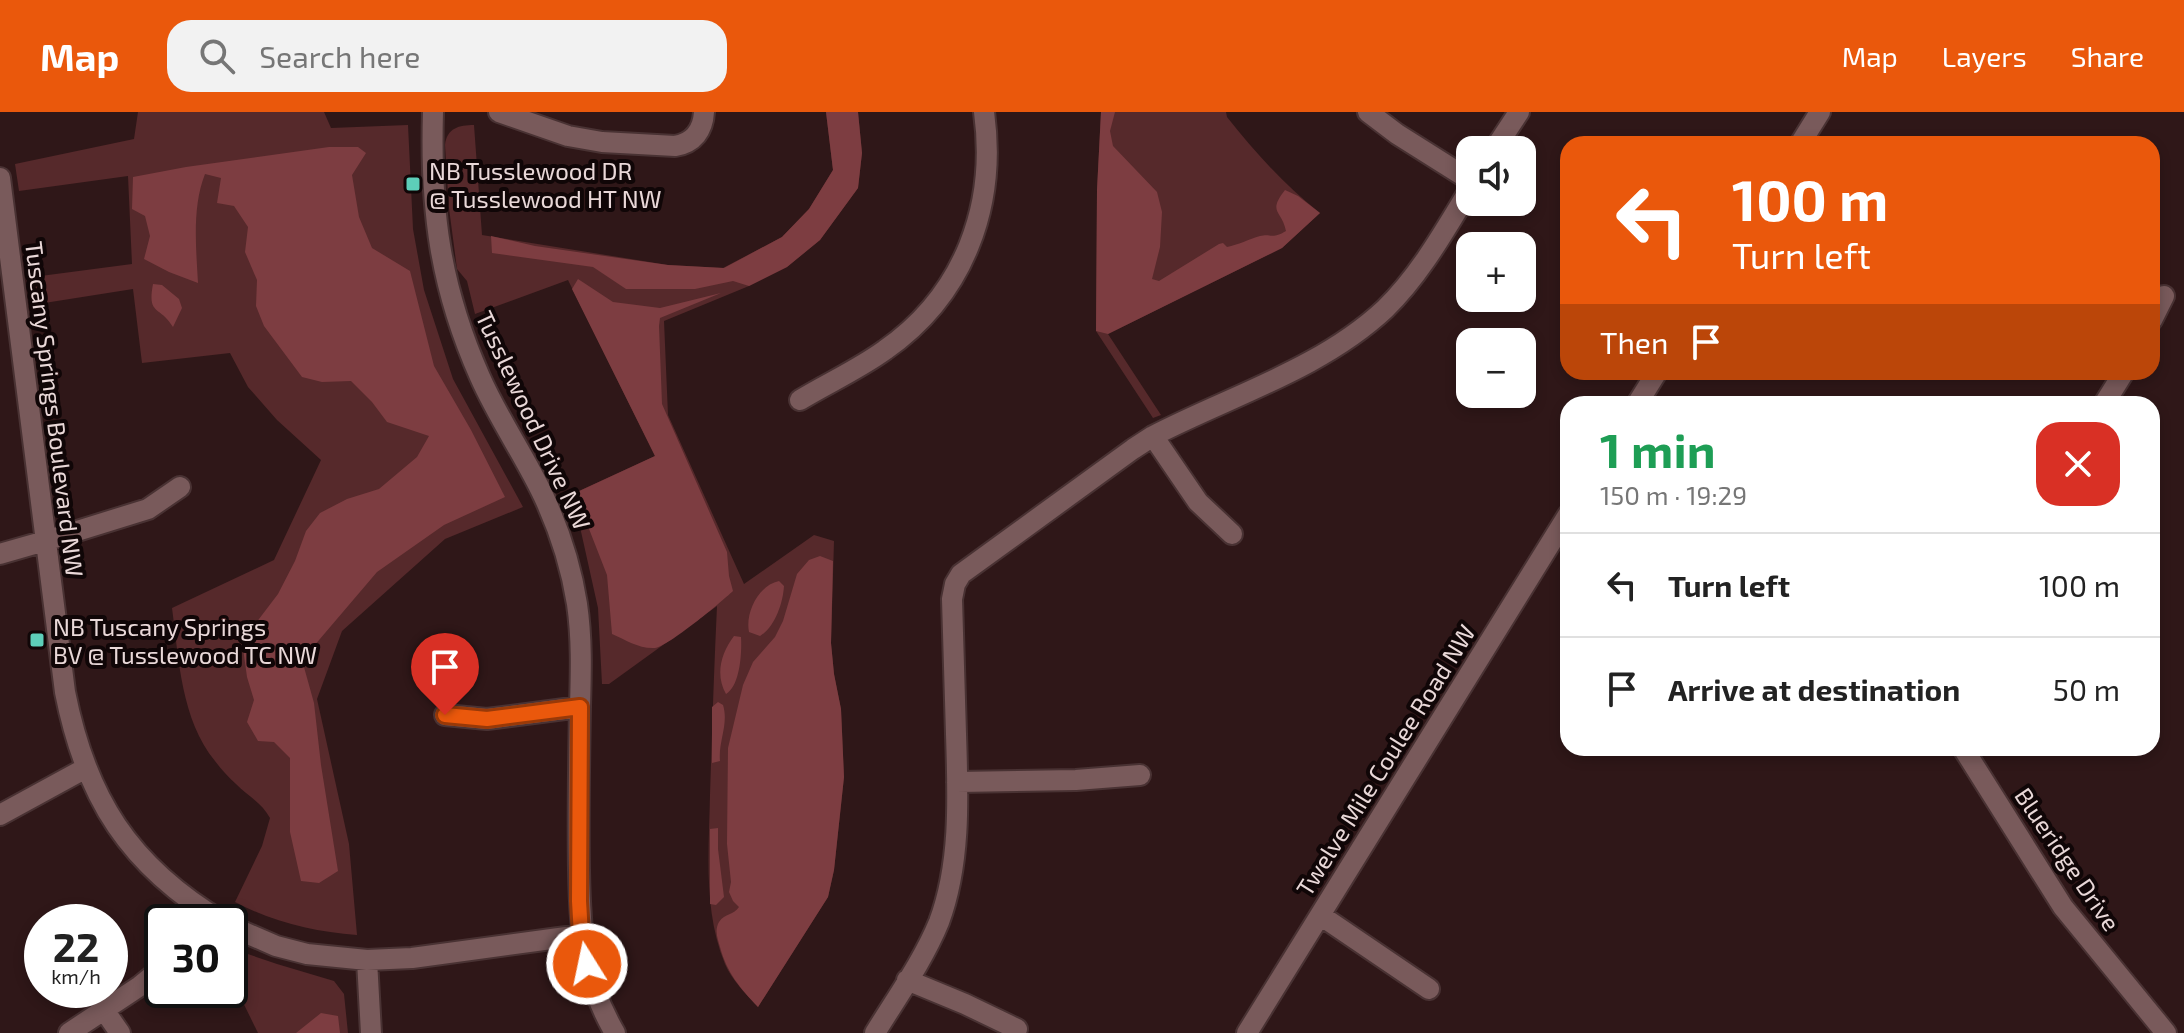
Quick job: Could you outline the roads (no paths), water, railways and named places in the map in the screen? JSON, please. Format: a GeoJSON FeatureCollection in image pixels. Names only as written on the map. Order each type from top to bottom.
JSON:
{"type":"FeatureCollection","features":[{"type":"Feature","properties":{"kind":"street","name":"Tusslewood Drive NW"},"geometry":{"type":"LineString","coordinates":[[433,112],[432,181],[436,227],[441,260],[458,319],[479,376],[543,496],[560,535],[577,603],[582,662],[581,935],[599,1002],[615,1033]]}},
{"type":"Feature","properties":{"kind":"street"},"geometry":{"type":"LineString","coordinates":[[499,112],[568,136],[602,142],[675,146],[683,145],[697,135],[704,112]]}},
{"type":"Feature","properties":{"kind":"street"},"geometry":{"type":"LineString","coordinates":[[800,400],[884,351],[924,317],[949,285],[968,248],[981,212],[988,158],[984,112]]}},
{"type":"Feature","properties":{"kind":"street"},"geometry":{"type":"LineString","coordinates":[[1368,112],[1456,171]]}},
{"type":"Feature","properties":{"kind":"street"},"geometry":{"type":"LineString","coordinates":[[1503,136],[1519,112]]}},
{"type":"Feature","properties":{"kind":"street"},"geometry":{"type":"LineString","coordinates":[[1805,136],[1820,112]]}},
{"type":"Feature","properties":{"kind":"street","name":"Tuscany Springs Boulevard NW"},"geometry":{"type":"LineString","coordinates":[[0,178],[8,312],[72,726],[86,768],[104,806],[130,844],[158,875],[192,904]]}},
{"type":"Feature","properties":{"kind":"street"},"geometry":{"type":"LineString","coordinates":[[875,1033],[931,940],[946,899],[954,853],[957,782],[952,599],[958,579],[969,567],[1153,436],[1302,365],[1348,339],[1384,310],[1405,287],[1456,212]]}},
{"type":"Feature","properties":{"kind":"street"},"geometry":{"type":"LineString","coordinates":[[2160,304],[2164,296]]}},
{"type":"Feature","properties":{"kind":"street"},"geometry":{"type":"LineString","coordinates":[[1153,436],[1198,502],[1232,534]]}},
{"type":"Feature","properties":{"kind":"street"},"geometry":{"type":"LineString","coordinates":[[0,554],[148,509],[180,487]]}},
{"type":"Feature","properties":{"kind":"street","name":"Twelve Mile Coulee Road NW"},"geometry":{"type":"LineString","coordinates":[[1247,1033],[1560,528]]}},
{"type":"Feature","properties":{"kind":"street"},"geometry":{"type":"LineString","coordinates":[[445,715],[487,719],[580,707]]}},
{"type":"Feature","properties":{"kind":"street","name":"Blueridge Drive"},"geometry":{"type":"LineString","coordinates":[[1968,756],[2063,907],[2166,1033]]}},
{"type":"Feature","properties":{"kind":"street"},"geometry":{"type":"LineString","coordinates":[[0,815],[86,768]]}},
{"type":"Feature","properties":{"kind":"street"},"geometry":{"type":"LineString","coordinates":[[957,782],[1076,780],[1140,775]]}},
{"type":"Feature","properties":{"kind":"street"},"geometry":{"type":"LineString","coordinates":[[1320,915],[1429,989]]}},
{"type":"Feature","properties":{"kind":"street"},"geometry":{"type":"LineString","coordinates":[[248,934],[276,946],[307,954],[367,960],[412,958],[581,935]]}},
{"type":"Feature","properties":{"kind":"street"},"geometry":{"type":"LineString","coordinates":[[367,960],[371,1033]]}},
{"type":"Feature","properties":{"kind":"street"},"geometry":{"type":"LineString","coordinates":[[907,980],[1017,1029]]}},
{"type":"Feature","properties":{"kind":"street"},"geometry":{"type":"LineString","coordinates":[[69,1033],[144,983]]}},
{"type":"Feature","properties":{"kind":"street"},"geometry":{"type":"LineString","coordinates":[[104,1010],[120,1033]]}},
{"type":"Feature","properties":{"kind":"place","name":"NB Tusslewood DR @ Tusslewood HT NW"},"geometry":{"type":"Point","coordinates":[413,184]}},
{"type":"Feature","properties":{"kind":"place","name":"NB Tuscany Springs BV @ Tusslewood TC NW"},"geometry":{"type":"Point","coordinates":[37,640]}}]}
